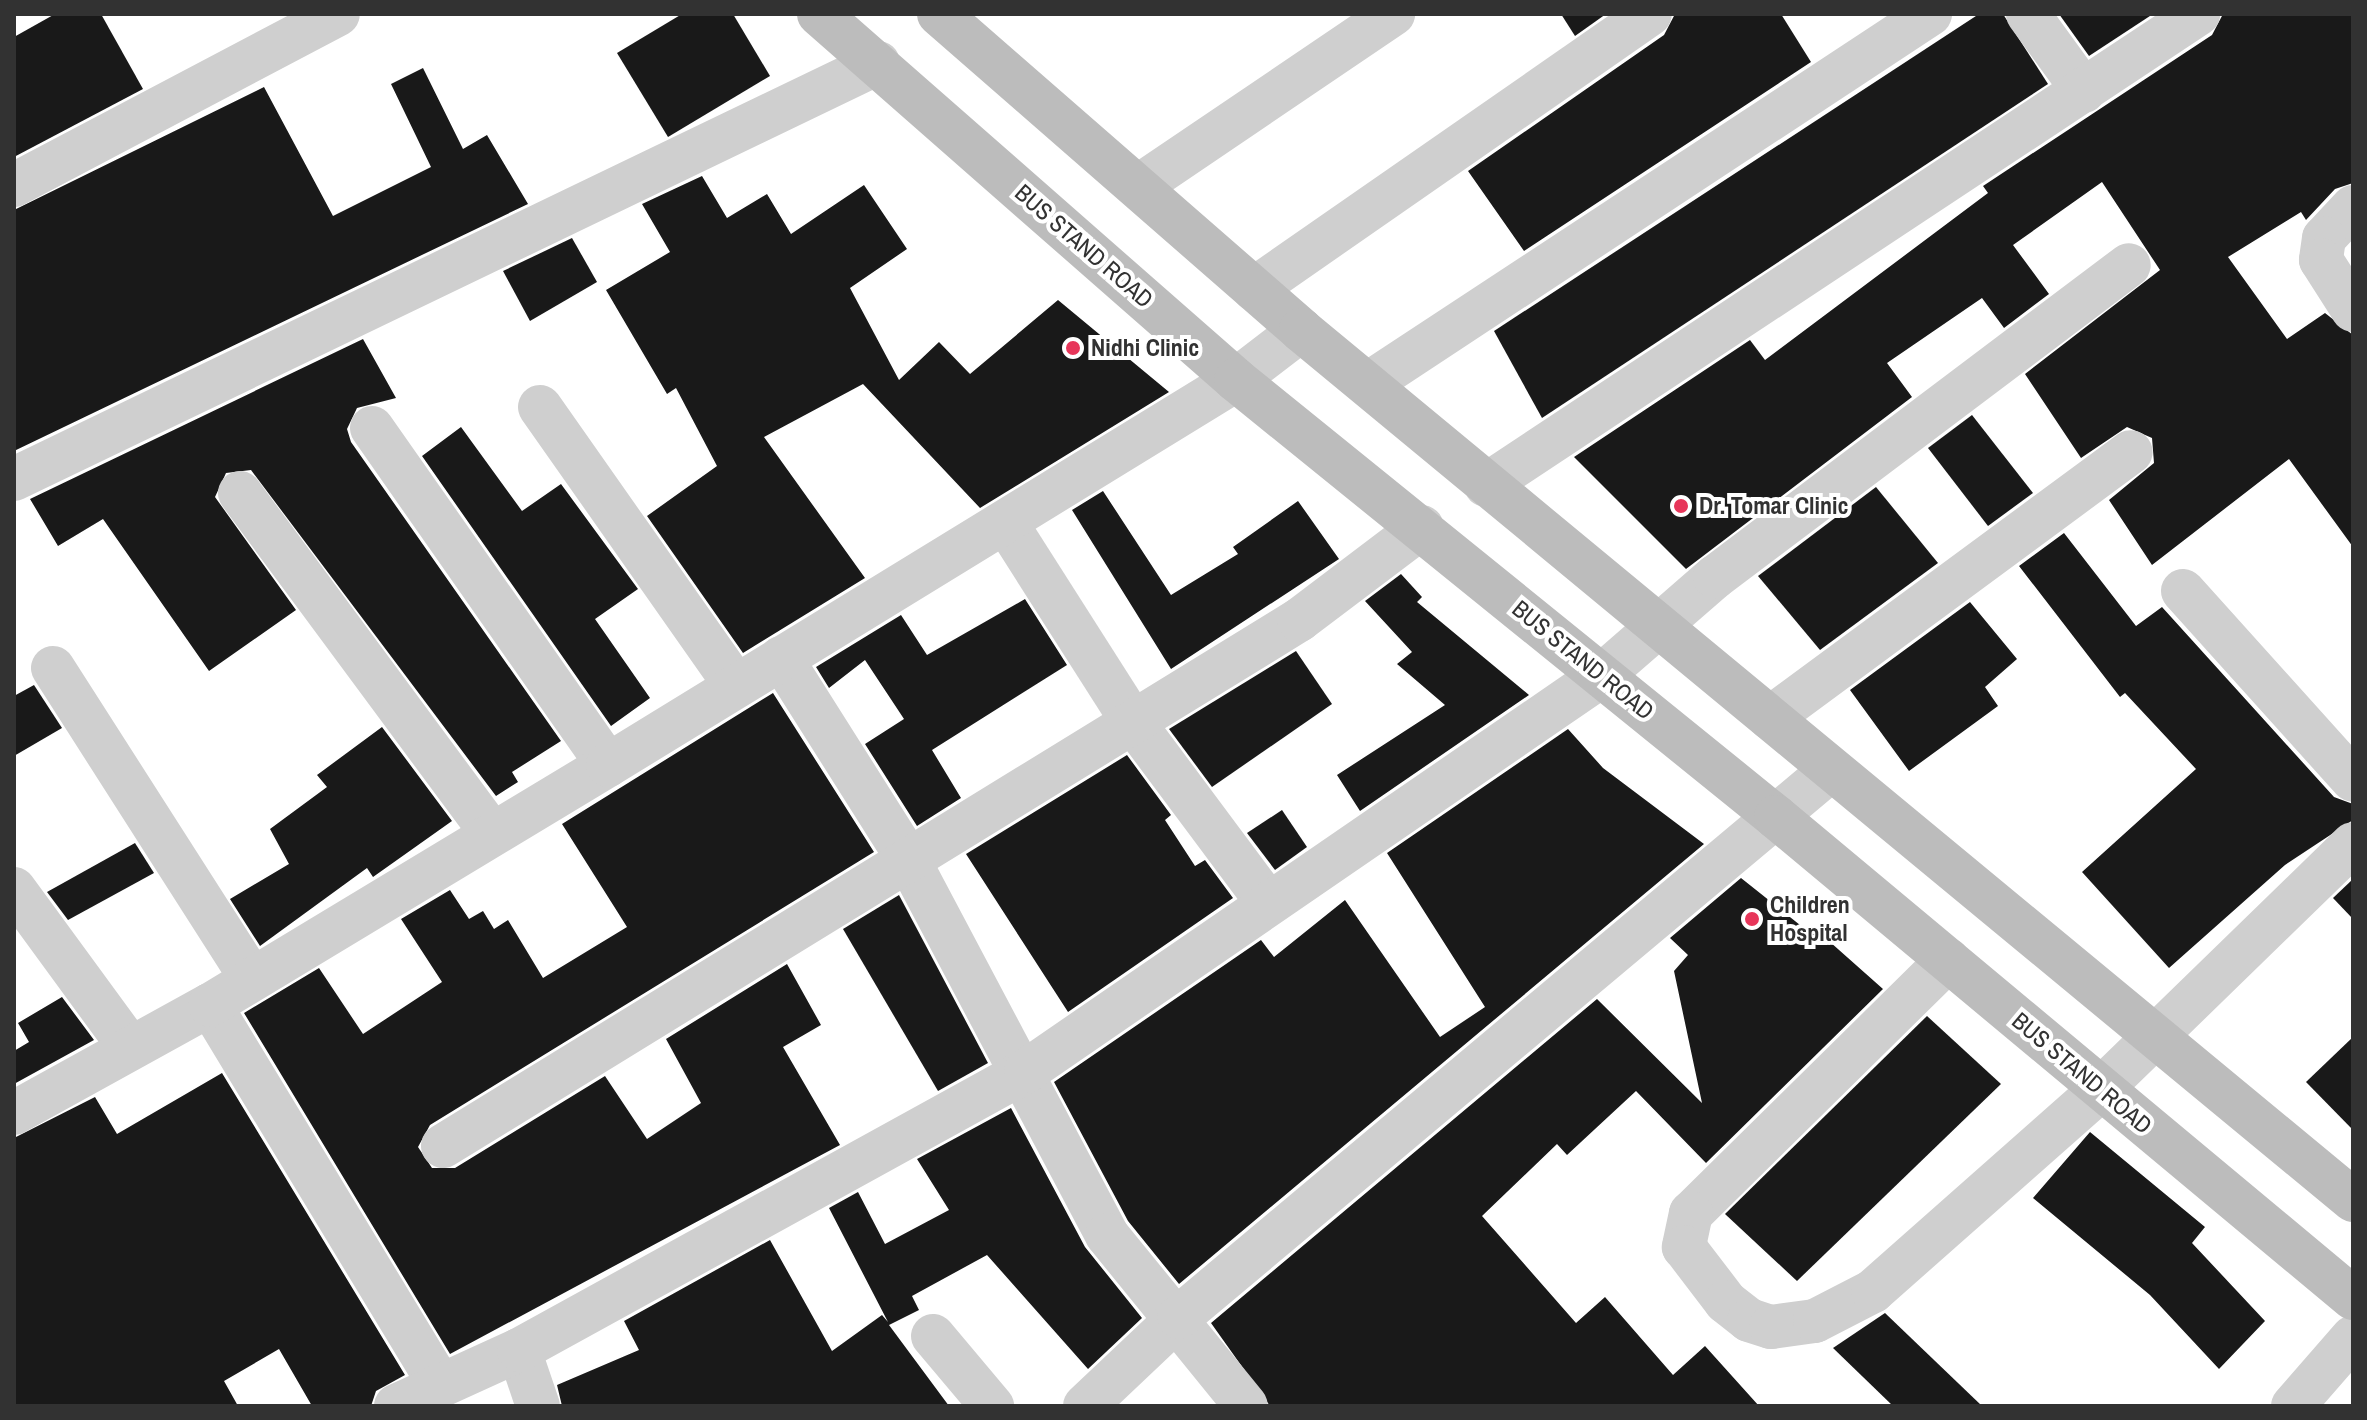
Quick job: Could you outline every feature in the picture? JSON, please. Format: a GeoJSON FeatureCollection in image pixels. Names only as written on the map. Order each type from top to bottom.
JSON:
{"type":"FeatureCollection","features":[{"type":"Feature","properties":{"kind":"street"},"geometry":{"type":"LineString","coordinates":[[14,185],[338,14]]}},
{"type":"Feature","properties":{"kind":"street"},"geometry":{"type":"LineString","coordinates":[[1139,186],[1393,14]]}},
{"type":"Feature","properties":{"kind":"street"},"geometry":{"type":"LineString","coordinates":[[1254,289],[1650,14]]}},
{"type":"Feature","properties":{"kind":"street"},"geometry":{"type":"LineString","coordinates":[[1368,384],[1930,14]]}},
{"type":"Feature","properties":{"kind":"street"},"geometry":{"type":"LineString","coordinates":[[2028,14],[2084,91]]}},
{"type":"Feature","properties":{"kind":"street"},"geometry":{"type":"LineString","coordinates":[[1486,485],[2198,14]]}},
{"type":"Feature","properties":{"kind":"street"},"geometry":{"type":"LineString","coordinates":[[955,18],[1301,330],[2353,1200]]}},
{"type":"Feature","properties":{"kind":"street","name":"BUS STAND ROAD"},"geometry":{"type":"LineString","coordinates":[[836,19],[878,63],[1236,380],[1422,527],[1776,817],[2353,1298]]}},
{"type":"Feature","properties":{"kind":"street"},"geometry":{"type":"LineString","coordinates":[[14,479],[878,63]]}},
{"type":"Feature","properties":{"kind":"street"},"geometry":{"type":"LineString","coordinates":[[2353,207],[2324,238],[2321,260],[2353,310]]}},
{"type":"Feature","properties":{"kind":"street"},"geometry":{"type":"LineString","coordinates":[[396,1406],[439,1383],[519,1350],[1026,1071],[1601,676],[1657,625],[2129,265]]}},
{"type":"Feature","properties":{"kind":"street"},"geometry":{"type":"LineString","coordinates":[[14,1113],[129,1046],[210,1005],[250,976],[608,765],[1006,523],[1236,380],[1301,330]]}},
{"type":"Feature","properties":{"kind":"street"},"geometry":{"type":"LineString","coordinates":[[540,407],[736,686]]}},
{"type":"Feature","properties":{"kind":"street"},"geometry":{"type":"LineString","coordinates":[[372,428],[608,765]]}},
{"type":"Feature","properties":{"kind":"street"},"geometry":{"type":"LineString","coordinates":[[1770,718],[2131,452]]}},
{"type":"Feature","properties":{"kind":"street"},"geometry":{"type":"LineString","coordinates":[[240,493],[492,833]]}},
{"type":"Feature","properties":{"kind":"street"},"geometry":{"type":"LineString","coordinates":[[1006,523],[1133,722],[1268,903]]}},
{"type":"Feature","properties":{"kind":"street"},"geometry":{"type":"LineString","coordinates":[[443,1146],[1299,620],[1422,527]]}},
{"type":"Feature","properties":{"kind":"street"},"geometry":{"type":"LineString","coordinates":[[2183,591],[2353,780]]}},
{"type":"Feature","properties":{"kind":"street"},"geometry":{"type":"LineString","coordinates":[[781,658],[908,859],[1026,1071],[1107,1235],[1179,1317],[1246,1406]]}},
{"type":"Feature","properties":{"kind":"street"},"geometry":{"type":"LineString","coordinates":[[53,668],[250,976]]}},
{"type":"Feature","properties":{"kind":"street"},"geometry":{"type":"LineString","coordinates":[[1085,1406],[1179,1317],[1831,770]]}},
{"type":"Feature","properties":{"kind":"street"},"geometry":{"type":"LineString","coordinates":[[1948,960],[1691,1213],[1684,1247],[1726,1302],[1749,1320],[1789,1327],[1873,1291],[2101,1089],[2353,844]]}},
{"type":"Feature","properties":{"kind":"street"},"geometry":{"type":"LineString","coordinates":[[14,889],[129,1046]]}},
{"type":"Feature","properties":{"kind":"street"},"geometry":{"type":"LineString","coordinates":[[210,1005],[439,1383]]}},
{"type":"Feature","properties":{"kind":"street"},"geometry":{"type":"LineString","coordinates":[[933,1336],[992,1406]]}},
{"type":"Feature","properties":{"kind":"street"},"geometry":{"type":"LineString","coordinates":[[2293,1406],[2353,1337]]}},
{"type":"Feature","properties":{"kind":"street"},"geometry":{"type":"LineString","coordinates":[[519,1350],[538,1406]]}},
{"type":"Feature","properties":{"kind":"building"},"geometry":{"type":"Polygon","coordinates":[[[55,14],[101,14],[143,89],[14,157],[14,37],[55,14]]]}},
{"type":"Feature","properties":{"kind":"building"},"geometry":{"type":"Polygon","coordinates":[[[682,14],[733,14],[770,76],[668,137],[617,53],[682,14]]]}},
{"type":"Feature","properties":{"kind":"building"},"geometry":{"type":"Polygon","coordinates":[[[1561,14],[1606,14],[1575,36],[1561,14]]]}},
{"type":"Feature","properties":{"kind":"building"},"geometry":{"type":"Polygon","coordinates":[[[1675,14],[1781,14],[1811,62],[1524,251],[1468,171],[1664,35],[1675,14]]]}},
{"type":"Feature","properties":{"kind":"building"},"geometry":{"type":"Polygon","coordinates":[[[1979,14],[2003,14],[2048,84],[1542,418],[1494,331],[1979,14]]]}},
{"type":"Feature","properties":{"kind":"building"},"geometry":{"type":"Polygon","coordinates":[[[2059,14],[2153,14],[2089,56],[2059,14]]]}},
{"type":"Feature","properties":{"kind":"building"},"geometry":{"type":"Polygon","coordinates":[[[2223,14],[2353,14],[2353,183],[2335,189],[2306,220],[2301,212],[2228,257],[2287,339],[2325,313],[2353,335],[2353,547],[2289,459],[2152,565],[2109,500],[2154,463],[2152,438],[2127,427],[2081,458],[2025,374],[2160,270],[2102,182],[2013,245],[2049,294],[2004,328],[1982,298],[1887,363],[1912,397],[1686,569],[1574,457],[1750,340],[1765,360],[1988,193],[1983,186],[2212,35],[2223,14]]]}},
{"type":"Feature","properties":{"kind":"building"},"geometry":{"type":"Polygon","coordinates":[[[423,68],[463,149],[487,135],[528,204],[14,451],[14,210],[264,87],[333,216],[431,167],[391,84],[423,68]]]}},
{"type":"Feature","properties":{"kind":"building"},"geometry":{"type":"Polygon","coordinates":[[[702,176],[727,218],[767,194],[791,234],[864,185],[907,249],[850,288],[899,380],[939,342],[970,374],[1058,300],[1169,392],[980,508],[863,384],[764,437],[865,578],[743,653],[647,516],[717,466],[676,388],[667,394],[606,290],[670,252],[642,204],[702,176]]]}},
{"type":"Feature","properties":{"kind":"building"},"geometry":{"type":"Polygon","coordinates":[[[572,238],[597,282],[530,321],[503,271],[572,238]]]}},
{"type":"Feature","properties":{"kind":"building"},"geometry":{"type":"Polygon","coordinates":[[[363,339],[396,398],[357,408],[347,429],[351,442],[561,741],[512,772],[518,782],[496,796],[251,470],[226,473],[215,497],[296,610],[209,671],[103,519],[58,546],[30,499],[363,339]]]}},
{"type":"Feature","properties":{"kind":"building"},"geometry":{"type":"Polygon","coordinates":[[[1972,415],[2033,493],[1988,526],[1928,448],[1972,415]]]}},
{"type":"Feature","properties":{"kind":"building"},"geometry":{"type":"Polygon","coordinates":[[[461,427],[522,511],[561,484],[638,589],[595,619],[650,698],[611,726],[422,456],[461,427]]]}},
{"type":"Feature","properties":{"kind":"building"},"geometry":{"type":"Polygon","coordinates":[[[1876,487],[1938,563],[1820,650],[1758,576],[1876,487]]]}},
{"type":"Feature","properties":{"kind":"building"},"geometry":{"type":"Polygon","coordinates":[[[1103,491],[1171,595],[1238,554],[1233,547],[1298,501],[1339,559],[1171,669],[1072,510],[1103,491]]]}},
{"type":"Feature","properties":{"kind":"building"},"geometry":{"type":"Polygon","coordinates":[[[2064,533],[2136,626],[2162,607],[2334,797],[2353,804],[2353,820],[2285,865],[2169,968],[2082,872],[2196,769],[2125,693],[2120,697],[2019,566],[2064,533]]]}},
{"type":"Feature","properties":{"kind":"building"},"geometry":{"type":"Polygon","coordinates":[[[1401,574],[1422,597],[1417,602],[1529,695],[1360,811],[1337,775],[1445,705],[1397,664],[1412,652],[1365,601],[1401,574]]]}},
{"type":"Feature","properties":{"kind":"building"},"geometry":{"type":"Polygon","coordinates":[[[1025,599],[1067,665],[932,750],[961,798],[917,826],[865,744],[904,719],[865,660],[829,688],[816,667],[901,615],[927,655],[1025,599]]]}},
{"type":"Feature","properties":{"kind":"building"},"geometry":{"type":"Polygon","coordinates":[[[1970,602],[2017,659],[1985,687],[1998,706],[1909,771],[1850,690],[1970,602]]]}},
{"type":"Feature","properties":{"kind":"building"},"geometry":{"type":"Polygon","coordinates":[[[1296,651],[1332,704],[1212,787],[1169,729],[1296,651]]]}},
{"type":"Feature","properties":{"kind":"building"},"geometry":{"type":"Polygon","coordinates":[[[34,685],[62,728],[14,756],[14,696],[34,685]]]}},
{"type":"Feature","properties":{"kind":"building"},"geometry":{"type":"Polygon","coordinates":[[[773,693],[874,852],[430,1125],[418,1147],[432,1168],[455,1168],[605,1076],[647,1139],[701,1103],[666,1039],[787,964],[821,1025],[783,1047],[840,1145],[450,1354],[244,1013],[319,968],[363,1034],[442,982],[401,919],[450,890],[469,919],[483,911],[494,929],[508,920],[543,978],[627,927],[562,824],[773,693]]]}},
{"type":"Feature","properties":{"kind":"building"},"geometry":{"type":"Polygon","coordinates":[[[382,727],[452,821],[373,877],[367,868],[260,946],[230,899],[289,864],[270,829],[327,787],[317,775],[382,727]]]}},
{"type":"Feature","properties":{"kind":"building"},"geometry":{"type":"Polygon","coordinates":[[[1568,729],[1603,768],[1704,844],[1179,1284],[1128,1221],[1054,1082],[1261,940],[1274,957],[1345,900],[1440,1037],[1485,1007],[1387,853],[1568,729]]]}},
{"type":"Feature","properties":{"kind":"building"},"geometry":{"type":"Polygon","coordinates":[[[1127,755],[1171,815],[1165,820],[1195,866],[1205,860],[1233,898],[1068,1012],[966,854],[1127,755]]]}},
{"type":"Feature","properties":{"kind":"building"},"geometry":{"type":"Polygon","coordinates":[[[1282,810],[1307,847],[1275,870],[1247,833],[1282,810]]]}},
{"type":"Feature","properties":{"kind":"building"},"geometry":{"type":"Polygon","coordinates":[[[135,843],[154,873],[68,920],[47,892],[135,843]]]}},
{"type":"Feature","properties":{"kind":"building"},"geometry":{"type":"Polygon","coordinates":[[[1741,878],[1805,929],[1812,926],[1883,989],[1706,1163],[1636,1091],[1567,1155],[1557,1144],[1482,1216],[1576,1323],[1605,1297],[1673,1375],[1705,1346],[1759,1406],[1270,1406],[1211,1323],[1597,999],[1702,1103],[1674,971],[1688,955],[1670,938],[1741,878]]]}},
{"type":"Feature","properties":{"kind":"building"},"geometry":{"type":"Polygon","coordinates":[[[2353,879],[2353,919],[2333,898],[2353,879]]]}},
{"type":"Feature","properties":{"kind":"building"},"geometry":{"type":"Polygon","coordinates":[[[899,895],[988,1063],[938,1091],[843,929],[899,895]]]}},
{"type":"Feature","properties":{"kind":"building"},"geometry":{"type":"Polygon","coordinates":[[[62,997],[94,1040],[14,1084],[14,1051],[29,1042],[18,1023],[62,997]]]}},
{"type":"Feature","properties":{"kind":"building"},"geometry":{"type":"Polygon","coordinates":[[[1927,1016],[2001,1084],[1797,1281],[1725,1214],[1927,1016]]]}},
{"type":"Feature","properties":{"kind":"building"},"geometry":{"type":"Polygon","coordinates":[[[2353,1037],[2353,1130],[2306,1082],[2353,1037]]]}},
{"type":"Feature","properties":{"kind":"building"},"geometry":{"type":"Polygon","coordinates":[[[222,1073],[405,1375],[376,1391],[371,1406],[312,1406],[279,1349],[224,1381],[238,1406],[14,1406],[14,1138],[95,1097],[117,1134],[222,1073]]]}},
{"type":"Feature","properties":{"kind":"building"},"geometry":{"type":"Polygon","coordinates":[[[1011,1108],[1085,1247],[1142,1318],[1088,1369],[987,1255],[912,1296],[919,1310],[889,1325],[949,1406],[562,1406],[557,1385],[639,1350],[624,1321],[770,1240],[832,1351],[882,1315],[888,1322],[829,1208],[858,1192],[885,1244],[949,1210],[917,1159],[1011,1108]]]}},
{"type":"Feature","properties":{"kind":"building"},"geometry":{"type":"Polygon","coordinates":[[[2090,1132],[2205,1227],[2192,1243],[2265,1321],[2219,1369],[2150,1295],[2033,1198],[2090,1132]]]}},
{"type":"Feature","properties":{"kind":"building"},"geometry":{"type":"Polygon","coordinates":[[[1885,1313],[1982,1406],[1893,1406],[1833,1348],[1885,1313]]]}},
{"type":"Feature","properties":{"kind":"place","name":"Nidhi Clinic"},"geometry":{"type":"Point","coordinates":[1073,348]}},
{"type":"Feature","properties":{"kind":"place","name":"Dr. Tomar Clinic"},"geometry":{"type":"Point","coordinates":[1681,506]}},
{"type":"Feature","properties":{"kind":"place","name":"Children Hospital"},"geometry":{"type":"Point","coordinates":[1752,919]}}]}
